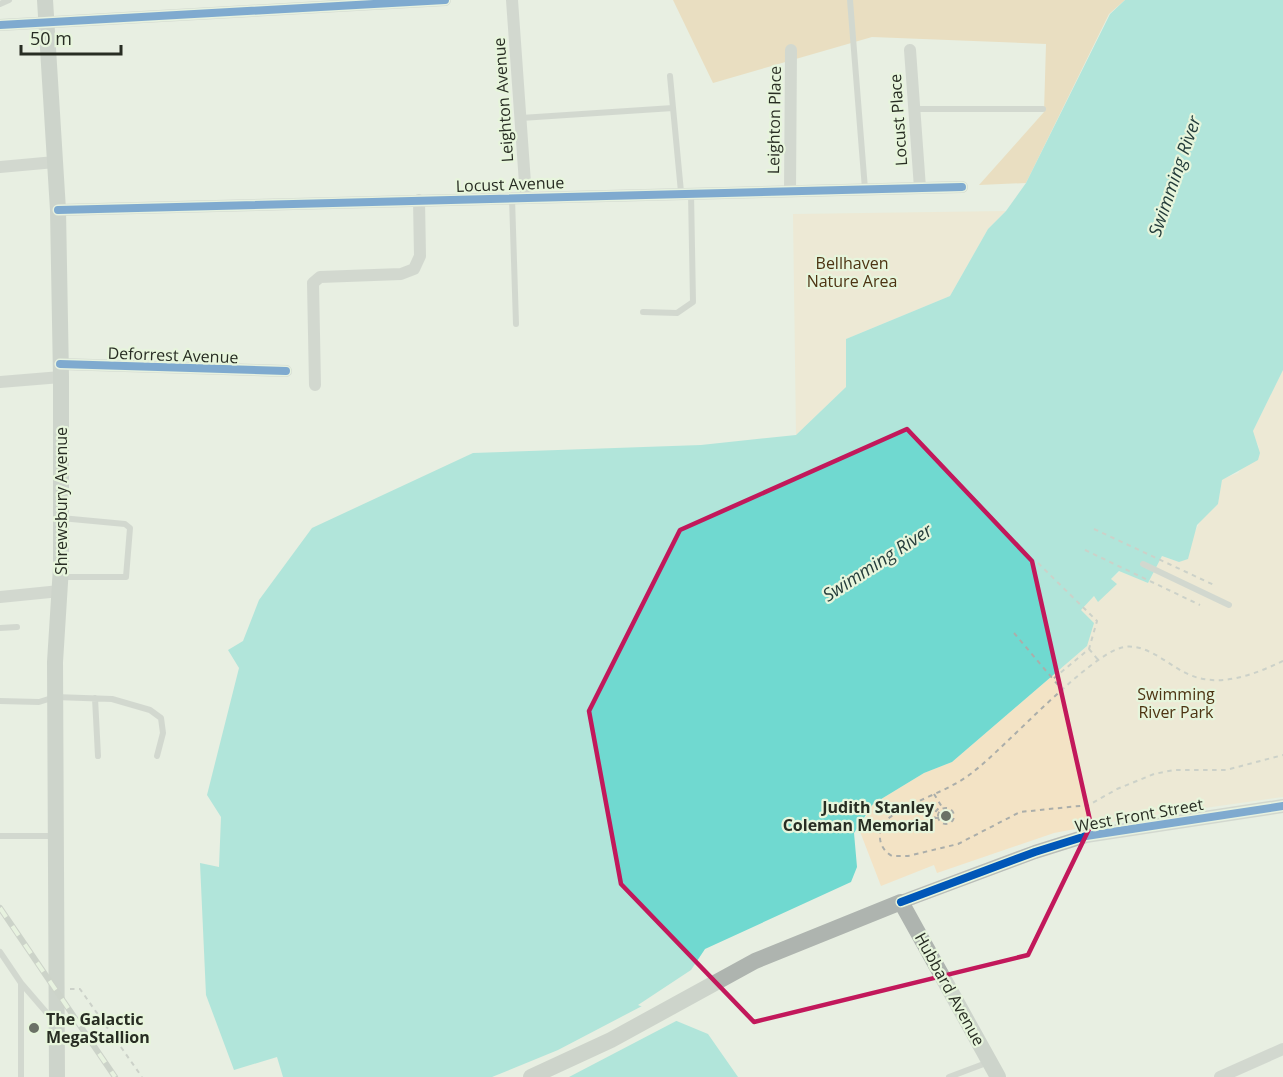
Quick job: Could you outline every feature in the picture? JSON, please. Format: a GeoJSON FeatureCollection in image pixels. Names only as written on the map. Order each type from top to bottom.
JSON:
{"type":"FeatureCollection","features":[{"type":"Feature","properties":{"kind":"main road","name":"Shrewsbury Avenue"},"geometry":{"type":"LineString","coordinates":[[45,0],[58,210],[60,371],[60,584],[55,697],[57,1077]]}},
{"type":"Feature","properties":{"kind":"main road","name":"West Front Street"},"geometry":{"type":"LineString","coordinates":[[531,1077],[610,1040],[776,952],[901,902]]}},
{"type":"Feature","properties":{"kind":"main road","name":"Hubbard Avenue"},"geometry":{"type":"LineString","coordinates":[[901,902],[998,1077]]}},
{"type":"Feature","properties":{"kind":"street"},"geometry":{"type":"LineString","coordinates":[[0,25],[445,0]]}},
{"type":"Feature","properties":{"kind":"street","name":"Leighton Avenue"},"geometry":{"type":"LineString","coordinates":[[512,0],[526,197]]}},
{"type":"Feature","properties":{"kind":"street","name":"Leighton Place"},"geometry":{"type":"LineString","coordinates":[[790,190],[791,50]]}},
{"type":"Feature","properties":{"kind":"street","name":"Locust Place"},"geometry":{"type":"LineString","coordinates":[[910,50],[920,188]]}},
{"type":"Feature","properties":{"kind":"street"},"geometry":{"type":"LineString","coordinates":[[0,167],[55,162]]}},
{"type":"Feature","properties":{"kind":"street","name":"Locust Avenue"},"geometry":{"type":"LineString","coordinates":[[58,210],[686,192],[962,187]]}},
{"type":"Feature","properties":{"kind":"street"},"geometry":{"type":"LineString","coordinates":[[315,385],[314,283],[320,277],[401,274],[414,269],[420,256],[419,200]]}},
{"type":"Feature","properties":{"kind":"street","name":"Deforrest Avenue"},"geometry":{"type":"LineString","coordinates":[[0,382],[60,371],[286,371]]}},
{"type":"Feature","properties":{"kind":"street"},"geometry":{"type":"LineString","coordinates":[[0,597],[60,584]]}},
{"type":"Feature","properties":{"kind":"street","name":"West Front Street"},"geometry":{"type":"LineString","coordinates":[[901,902],[1035,852],[1086,836],[1283,806]]}},
{"type":"Feature","properties":{"kind":"street"},"geometry":{"type":"LineString","coordinates":[[1220,1077],[1283,1049]]}},
{"type":"Feature","properties":{"kind":"lane"},"geometry":{"type":"LineString","coordinates":[[0,4],[9,0]]}},
{"type":"Feature","properties":{"kind":"lane"},"geometry":{"type":"LineString","coordinates":[[850,0],[865,189]]}},
{"type":"Feature","properties":{"kind":"lane"},"geometry":{"type":"LineString","coordinates":[[643,312],[677,313],[693,302],[686,192],[670,76]]}},
{"type":"Feature","properties":{"kind":"lane"},"geometry":{"type":"LineString","coordinates":[[520,118],[673,108]]}},
{"type":"Feature","properties":{"kind":"lane"},"geometry":{"type":"LineString","coordinates":[[914,109],[1043,109]]}},
{"type":"Feature","properties":{"kind":"lane"},"geometry":{"type":"LineString","coordinates":[[513,197],[516,324]]}},
{"type":"Feature","properties":{"kind":"lane"},"geometry":{"type":"LineString","coordinates":[[60,584],[126,577],[130,528],[125,524],[61,518]]}},
{"type":"Feature","properties":{"kind":"lane"},"geometry":{"type":"LineString","coordinates":[[1143,564],[1229,606]]}},
{"type":"Feature","properties":{"kind":"lane"},"geometry":{"type":"LineString","coordinates":[[0,628],[17,627]]}},
{"type":"Feature","properties":{"kind":"lane"},"geometry":{"type":"LineString","coordinates":[[0,700],[39,702],[55,697],[112,699],[150,710],[161,718],[163,733],[157,756]]}},
{"type":"Feature","properties":{"kind":"lane"},"geometry":{"type":"LineString","coordinates":[[95,698],[98,756]]}},
{"type":"Feature","properties":{"kind":"lane"},"geometry":{"type":"LineString","coordinates":[[0,836],[56,836]]}},
{"type":"Feature","properties":{"kind":"lane"},"geometry":{"type":"LineString","coordinates":[[0,952],[3,963],[56,1024]]}},
{"type":"Feature","properties":{"kind":"lane"},"geometry":{"type":"LineString","coordinates":[[21,983],[21,1077]]}},
{"type":"Feature","properties":{"kind":"lane"},"geometry":{"type":"LineString","coordinates":[[949,1077],[990,1062]]}},
{"type":"Feature","properties":{"kind":"path"},"geometry":{"type":"LineString","coordinates":[[1094,529],[1214,585]]}},
{"type":"Feature","properties":{"kind":"path"},"geometry":{"type":"LineString","coordinates":[[1085,550],[1200,605]]}},
{"type":"Feature","properties":{"kind":"path"},"geometry":{"type":"LineString","coordinates":[[1038,563],[1097,621],[1089,649],[1053,680]]}},
{"type":"Feature","properties":{"kind":"path"},"geometry":{"type":"LineString","coordinates":[[1014,633],[1063,691]]}},
{"type":"Feature","properties":{"kind":"path"},"geometry":{"type":"LineString","coordinates":[[1283,661],[1250,675],[1212,679],[1192,676],[1158,657],[1131,647],[1115,650],[1099,660],[974,771],[897,813],[883,825],[880,837],[887,853],[902,857],[958,844],[1020,812],[1089,805],[1117,789],[1154,774],[1174,770],[1226,770],[1283,755]]}},
{"type":"Feature","properties":{"kind":"path"},"geometry":{"type":"LineString","coordinates":[[1089,649],[1099,660]]}},
{"type":"Feature","properties":{"kind":"path"},"geometry":{"type":"LineString","coordinates":[[934,794],[942,807],[953,811],[953,821],[946,825],[935,818],[935,813],[942,807]]}},
{"type":"Feature","properties":{"kind":"path"},"geometry":{"type":"LineString","coordinates":[[70,989],[80,989],[142,1077]]}},
{"type":"Feature","properties":{"kind":"highlighted area"},"geometry":{"type":"Polygon","coordinates":[[[907,429],[1032,561],[1091,825],[1028,955],[754,1022],[621,884],[589,711],[680,530],[907,429]]]}},
{"type":"Feature","properties":{"kind":"green space","name":"Bellhaven Nature Area"},"geometry":{"type":"Polygon","coordinates":[[[1006,211],[988,229],[950,296],[846,339],[846,387],[796,435],[793,214],[1006,211]]]}},
{"type":"Feature","properties":{"kind":"green space","name":"Swimming River Park"},"geometry":{"type":"Polygon","coordinates":[[[1283,370],[1283,797],[1127,819],[1054,833],[937,873],[934,865],[881,886],[859,829],[873,804],[924,773],[952,762],[1087,646],[1080,610],[1094,596],[1098,601],[1116,584],[1111,579],[1120,571],[1148,583],[1162,556],[1179,562],[1201,520],[1218,504],[1222,479],[1238,473],[1259,447],[1253,431],[1283,370]]]}},
{"type":"Feature","properties":{"kind":"shaded area"},"geometry":{"type":"Polygon","coordinates":[[[673,0],[1125,0],[1109,14],[1026,183],[979,185],[1044,112],[1046,44],[872,37],[713,83],[673,0]]]}},
{"type":"Feature","properties":{"kind":"water","name":"Swimming River"},"geometry":{"type":"Polygon","coordinates":[[[1125,0],[1283,0],[1283,370],[1253,431],[1260,453],[1258,460],[1222,480],[1218,504],[1197,525],[1188,559],[1179,562],[1162,556],[1148,583],[1119,571],[1111,579],[1117,584],[1098,602],[1094,596],[1081,610],[1094,623],[1087,646],[952,762],[924,773],[873,804],[854,833],[857,867],[851,882],[705,949],[691,970],[638,1005],[708,1034],[738,1077],[283,1077],[277,1057],[234,1070],[206,995],[200,863],[219,867],[221,817],[207,795],[239,668],[228,650],[243,641],[259,600],[312,528],[473,453],[701,445],[796,435],[846,387],[846,339],[950,296],[988,229],[1006,211],[1026,183],[1110,14],[1125,0]]]}},
{"type":"Feature","properties":{"kind":"pier"},"geometry":{"type":"Polygon","coordinates":[[[644,1005],[680,1019],[569,1077],[492,1077],[558,1050],[644,1005]]]}},
{"type":"Feature","properties":{"kind":"railway"},"geometry":{"type":"LineString","coordinates":[[0,908],[115,1077]]}},
{"type":"Feature","properties":{"kind":"cycle path"},"geometry":{"type":"LineString","coordinates":[[0,25],[445,0]]}},
{"type":"Feature","properties":{"kind":"cycle path"},"geometry":{"type":"LineString","coordinates":[[58,210],[962,187]]}},
{"type":"Feature","properties":{"kind":"cycle path"},"geometry":{"type":"LineString","coordinates":[[60,364],[286,371]]}},
{"type":"Feature","properties":{"kind":"cycle path"},"geometry":{"type":"LineString","coordinates":[[901,902],[1035,852],[1086,836],[1283,806]]}},
{"type":"Feature","properties":{"kind":"place","name":"Judith Stanley Coleman Memorial"},"geometry":{"type":"Point","coordinates":[946,816]}},
{"type":"Feature","properties":{"kind":"place","name":"The Galactic MegaStallion"},"geometry":{"type":"Point","coordinates":[34,1028]}}]}
